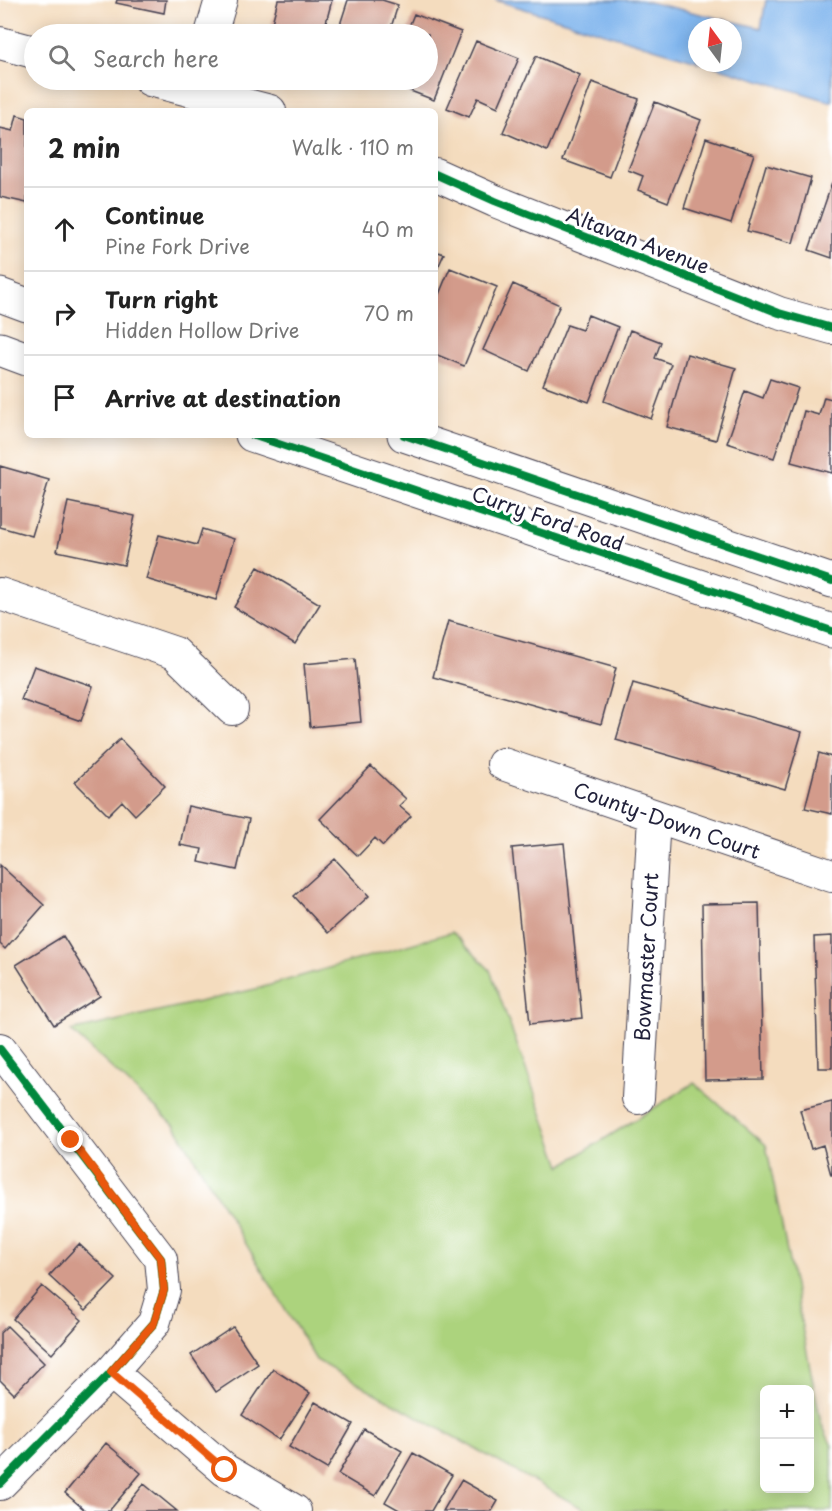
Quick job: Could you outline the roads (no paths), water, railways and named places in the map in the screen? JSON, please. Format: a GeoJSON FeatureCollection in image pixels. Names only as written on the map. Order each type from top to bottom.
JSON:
{"type":"FeatureCollection","features":[{"type":"Feature","properties":{"kind":"street"},"geometry":{"type":"LineString","coordinates":[[214,24],[221,0]]}},
{"type":"Feature","properties":{"kind":"street"},"geometry":{"type":"LineString","coordinates":[[0,43],[24,49]]}},
{"type":"Feature","properties":{"kind":"street"},"geometry":{"type":"LineString","coordinates":[[211,90],[262,108]]}},
{"type":"Feature","properties":{"kind":"street","name":"Altavan Avenue"},"geometry":{"type":"LineString","coordinates":[[438,175],[495,201],[779,313],[832,328]]}},
{"type":"Feature","properties":{"kind":"street"},"geometry":{"type":"LineString","coordinates":[[0,295],[24,304]]}},
{"type":"Feature","properties":{"kind":"street"},"geometry":{"type":"LineString","coordinates":[[0,350],[24,358]]}},
{"type":"Feature","properties":{"kind":"street","name":"Curry Ford Road"},"geometry":{"type":"LineString","coordinates":[[261,438],[832,631]]}},
{"type":"Feature","properties":{"kind":"street","name":"Curry Ford Road"},"geometry":{"type":"LineString","coordinates":[[413,438],[832,581]]}},
{"type":"Feature","properties":{"kind":"street"},"geometry":{"type":"LineString","coordinates":[[0,594],[175,653],[232,709]]}},
{"type":"Feature","properties":{"kind":"street","name":"County-Down Court"},"geometry":{"type":"LineString","coordinates":[[503,764],[832,876]]}},
{"type":"Feature","properties":{"kind":"street","name":"Bowmaster Court"},"geometry":{"type":"LineString","coordinates":[[638,1098],[654,817]]}},
{"type":"Feature","properties":{"kind":"street"},"geometry":{"type":"LineString","coordinates":[[0,1049],[161,1259],[164,1290],[154,1323],[111,1372],[0,1484]]}},
{"type":"Feature","properties":{"kind":"street"},"geometry":{"type":"LineString","coordinates":[[111,1372],[225,1470],[295,1511]]}},
{"type":"Feature","properties":{"kind":"water"},"geometry":{"type":"Polygon","coordinates":[[[495,0],[640,0],[718,18],[688,18],[688,58],[495,0]]]}},
{"type":"Feature","properties":{"kind":"water"},"geometry":{"type":"Polygon","coordinates":[[[766,0],[832,0],[832,102],[733,72],[742,72],[742,24],[761,28],[766,0]]]}}]}
